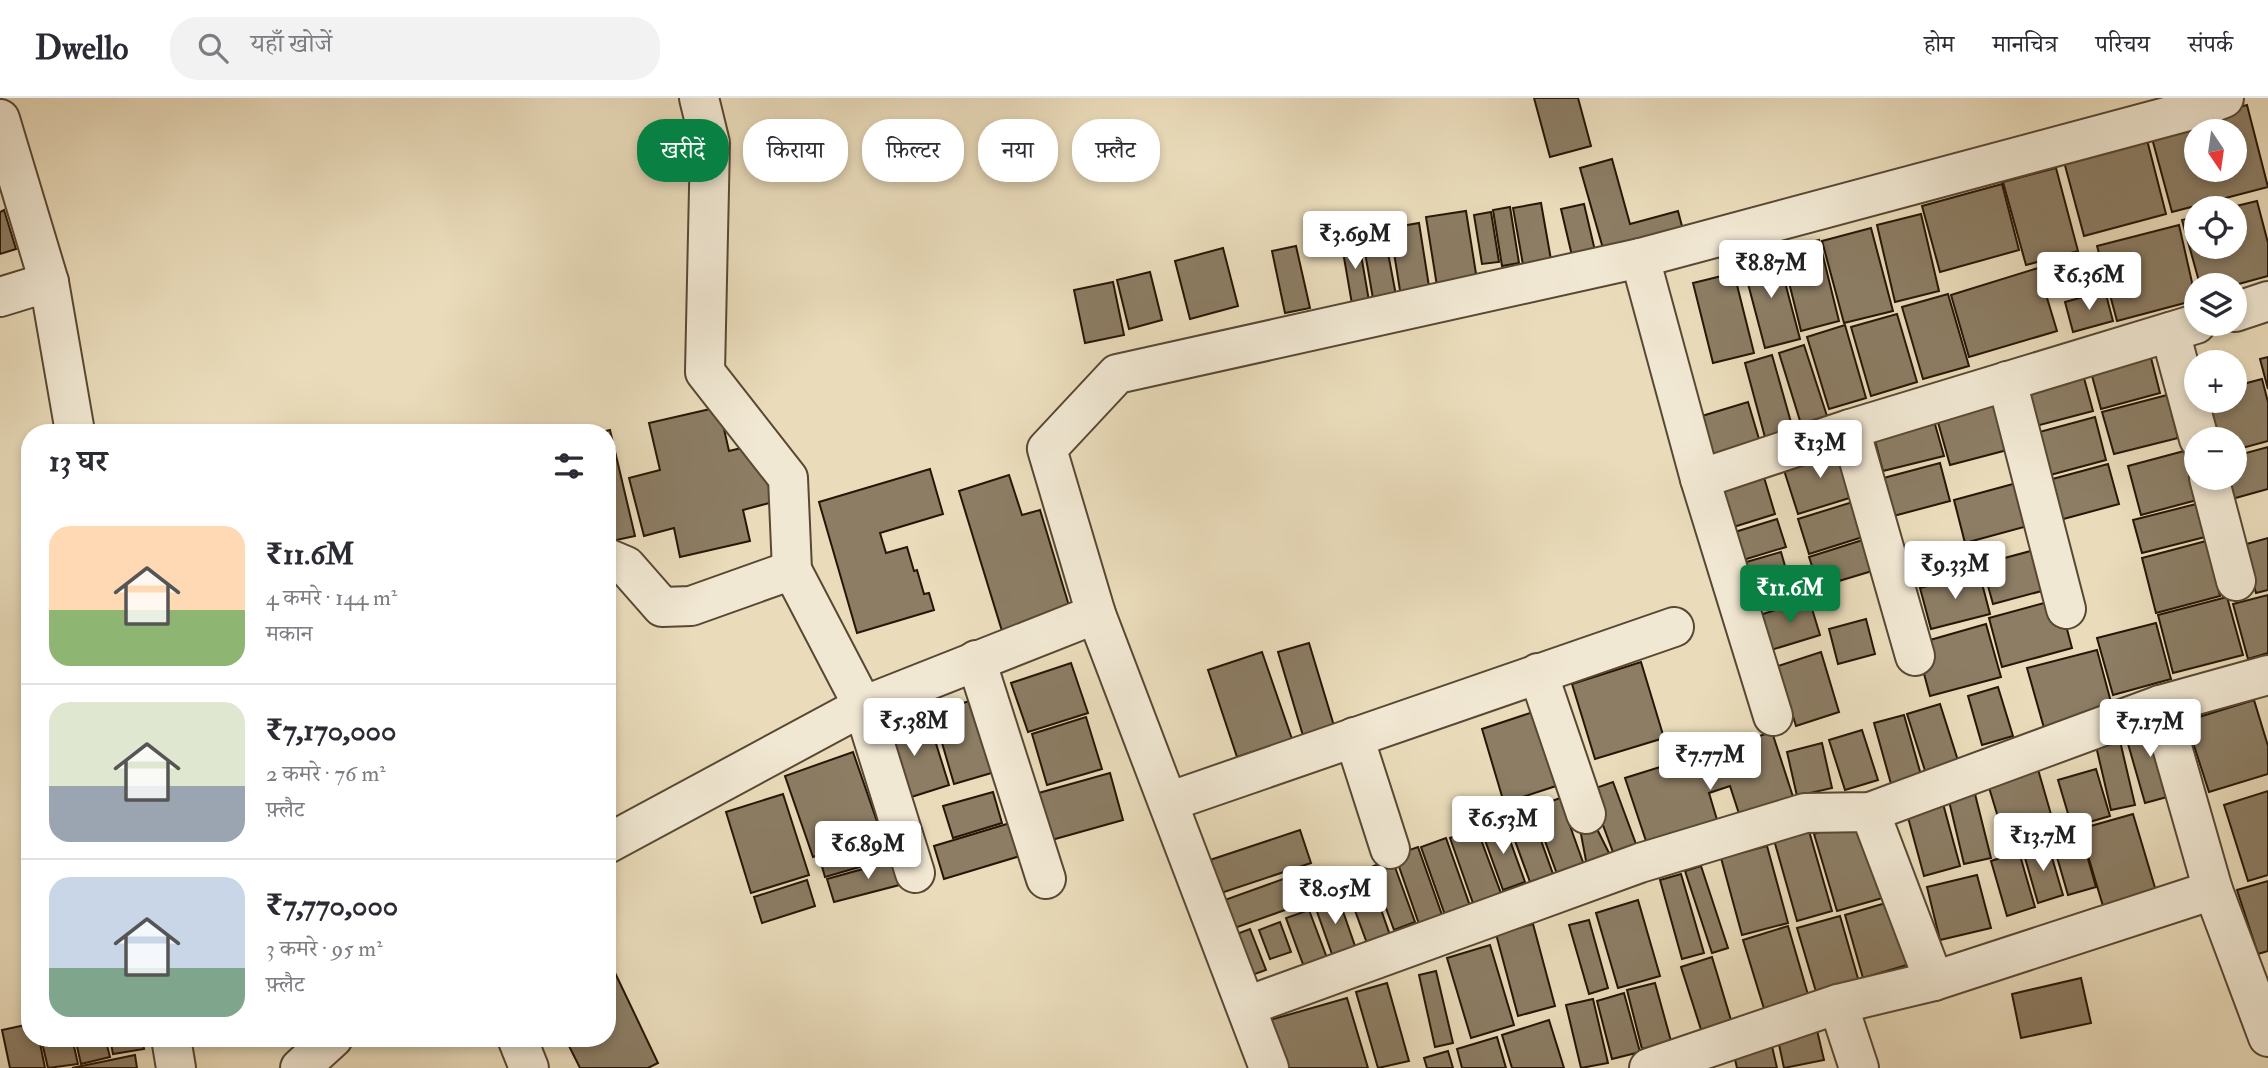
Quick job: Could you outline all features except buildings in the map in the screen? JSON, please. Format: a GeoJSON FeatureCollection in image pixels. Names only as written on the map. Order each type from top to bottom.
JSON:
{"type":"FeatureCollection","features":[{"type":"Feature","properties":{"kind":"street"},"geometry":{"type":"LineString","coordinates":[[699,98],[710,143],[705,372],[788,478],[792,570],[863,706],[915,873]]}},
{"type":"Feature","properties":{"kind":"street"},"geometry":{"type":"LineString","coordinates":[[1269,1068],[1096,614],[1047,449],[1117,374],[1640,258],[2204,102]]}},
{"type":"Feature","properties":{"kind":"street"},"geometry":{"type":"LineString","coordinates":[[0,119],[49,282],[74,424]]}},
{"type":"Feature","properties":{"kind":"street"},"geometry":{"type":"LineString","coordinates":[[1640,258],[1700,479],[1773,716]]}},
{"type":"Feature","properties":{"kind":"street"},"geometry":{"type":"LineString","coordinates":[[0,297],[49,282]]}},
{"type":"Feature","properties":{"kind":"street"},"geometry":{"type":"LineString","coordinates":[[2247,308],[2268,301]]}},
{"type":"Feature","properties":{"kind":"street"},"geometry":{"type":"LineString","coordinates":[[1700,479],[1850,429],[2183,328],[2197,427]]}},
{"type":"Feature","properties":{"kind":"street"},"geometry":{"type":"LineString","coordinates":[[2007,381],[2066,609]]}},
{"type":"Feature","properties":{"kind":"street"},"geometry":{"type":"LineString","coordinates":[[1850,429],[1915,656]]}},
{"type":"Feature","properties":{"kind":"street"},"geometry":{"type":"LineString","coordinates":[[2212,490],[2236,581]]}},
{"type":"Feature","properties":{"kind":"street"},"geometry":{"type":"LineString","coordinates":[[616,562],[626,566],[662,607],[691,606],[792,570]]}},
{"type":"Feature","properties":{"kind":"street"},"geometry":{"type":"LineString","coordinates":[[616,839],[863,706],[1096,614]]}},
{"type":"Feature","properties":{"kind":"street"},"geometry":{"type":"LineString","coordinates":[[1168,802],[1674,626]]}},
{"type":"Feature","properties":{"kind":"street"},"geometry":{"type":"LineString","coordinates":[[976,660],[1046,879]]}},
{"type":"Feature","properties":{"kind":"street"},"geometry":{"type":"LineString","coordinates":[[1538,673],[1586,814]]}},
{"type":"Feature","properties":{"kind":"street"},"geometry":{"type":"LineString","coordinates":[[1247,1006],[1640,863],[1805,813],[1870,812],[2160,705],[2268,675]]}},
{"type":"Feature","properties":{"kind":"street"},"geometry":{"type":"LineString","coordinates":[[2160,705],[2213,890],[2268,1037]]}},
{"type":"Feature","properties":{"kind":"street"},"geometry":{"type":"LineString","coordinates":[[1354,737],[1390,849]]}},
{"type":"Feature","properties":{"kind":"street"},"geometry":{"type":"LineString","coordinates":[[1870,812],[1934,981]]}},
{"type":"Feature","properties":{"kind":"street"},"geometry":{"type":"LineString","coordinates":[[1649,1068],[1838,1004],[1934,981],[2213,890]]}},
{"type":"Feature","properties":{"kind":"street"},"geometry":{"type":"LineString","coordinates":[[1838,1004],[1859,1068]]}},
{"type":"Feature","properties":{"kind":"street"},"geometry":{"type":"LineString","coordinates":[[172,1047],[176,1068]]}},
{"type":"Feature","properties":{"kind":"street"},"geometry":{"type":"LineString","coordinates":[[300,1068],[323,1047]]}},
{"type":"Feature","properties":{"kind":"street"},"geometry":{"type":"LineString","coordinates":[[521,1047],[529,1068]]}}]}
